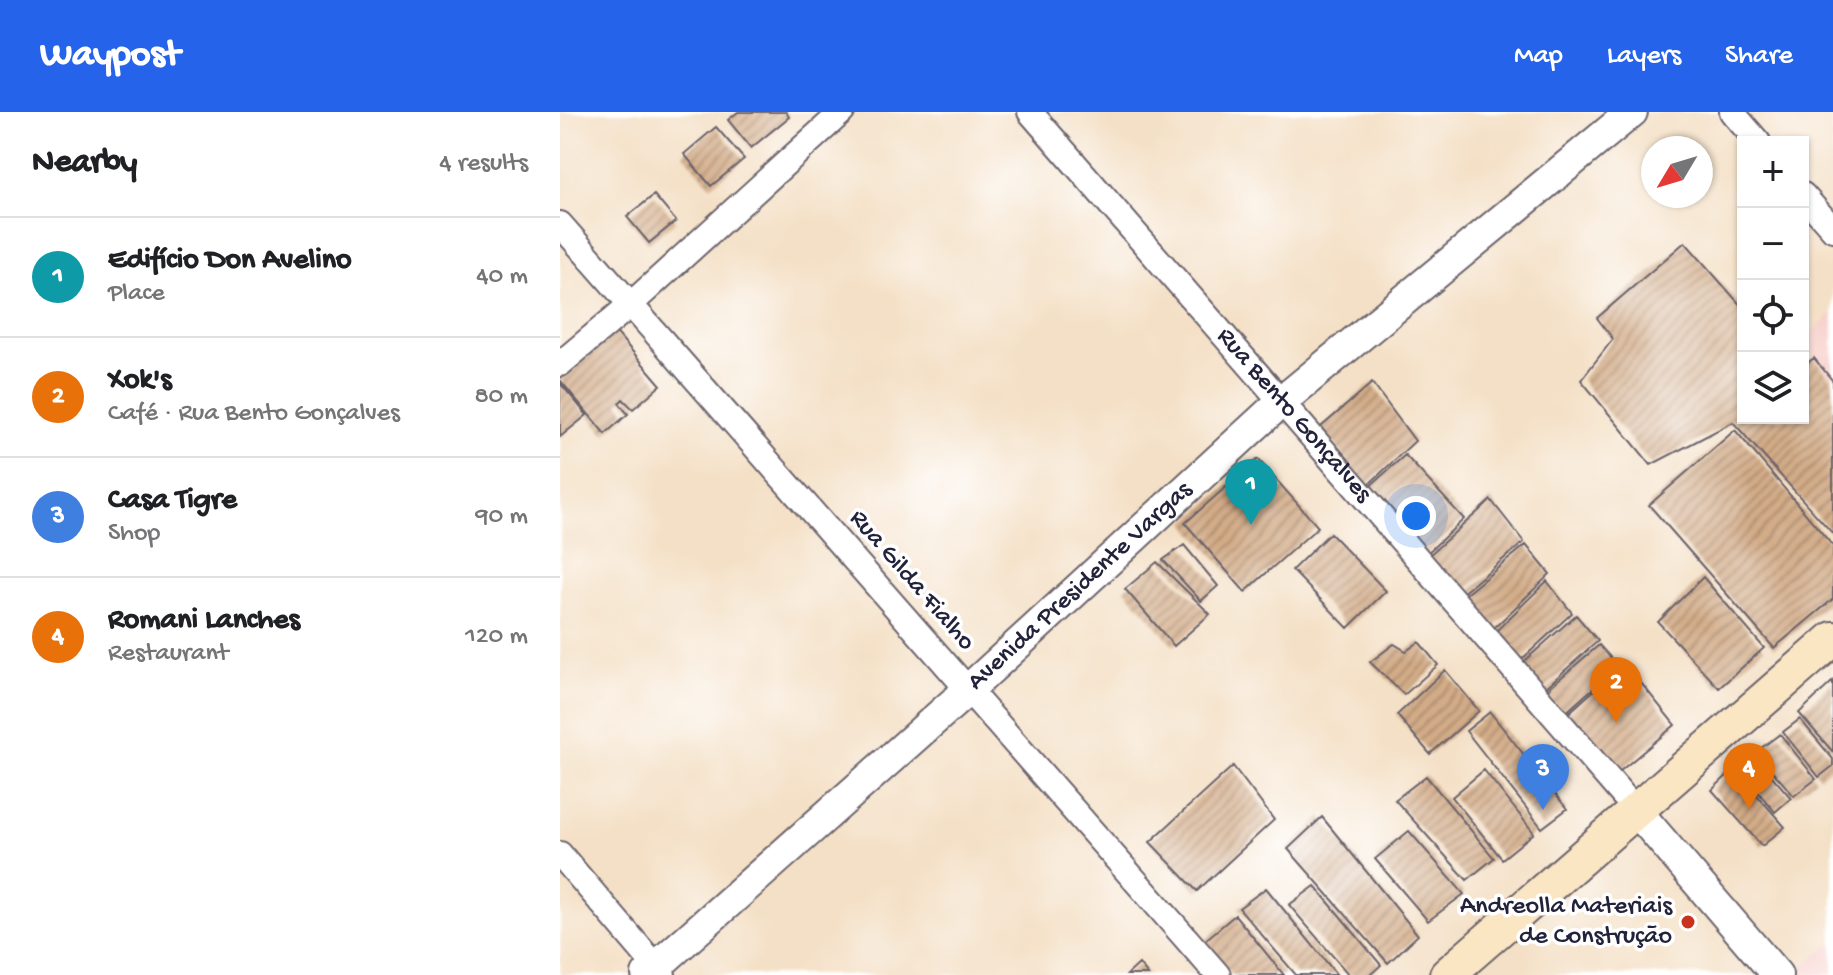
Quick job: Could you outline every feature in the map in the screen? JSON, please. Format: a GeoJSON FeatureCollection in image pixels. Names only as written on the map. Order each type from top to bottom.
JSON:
{"type":"FeatureCollection","features":[{"type":"Feature","properties":{"kind":"main road"},"geometry":{"type":"LineString","coordinates":[[1447,975],[1634,808],[1833,639]]}},
{"type":"Feature","properties":{"kind":"street"},"geometry":{"type":"LineString","coordinates":[[560,364],[630,305],[842,112]]}},
{"type":"Feature","properties":{"kind":"street","name":"Rua Bento Gonçalves"},"geometry":{"type":"LineString","coordinates":[[1030,112],[1777,975]]}},
{"type":"Feature","properties":{"kind":"street","name":"Avenida Presidente Vargas"},"geometry":{"type":"LineString","coordinates":[[655,972],[1282,401],[1632,112]]}},
{"type":"Feature","properties":{"kind":"street"},"geometry":{"type":"LineString","coordinates":[[1732,112],[1753,136]]}},
{"type":"Feature","properties":{"kind":"street"},"geometry":{"type":"LineString","coordinates":[[1809,202],[1833,229]]}},
{"type":"Feature","properties":{"kind":"street","name":"Rua Gilda Fialho"},"geometry":{"type":"LineString","coordinates":[[560,224],[1218,975]]}},
{"type":"Feature","properties":{"kind":"street"},"geometry":{"type":"LineString","coordinates":[[560,854],[655,972]]}},
{"type":"Feature","properties":{"kind":"shaded area"},"geometry":{"type":"Polygon","coordinates":[[[1833,313],[1833,379],[1809,351],[1809,334],[1833,313]]]}},
{"type":"Feature","properties":{"kind":"shaded area"},"geometry":{"type":"Polygon","coordinates":[[[1833,942],[1833,975],[1793,975],[1833,942]]]}},
{"type":"Feature","properties":{"kind":"building"},"geometry":{"type":"Polygon","coordinates":[[[738,112],[786,112],[789,117],[751,148],[728,120],[738,112]]]}},
{"type":"Feature","properties":{"kind":"building"},"geometry":{"type":"Polygon","coordinates":[[[716,127],[744,159],[711,186],[684,154],[716,127]]]}},
{"type":"Feature","properties":{"kind":"building"},"geometry":{"type":"Polygon","coordinates":[[[654,195],[676,221],[649,243],[627,217],[654,195]]]}},
{"type":"Feature","properties":{"kind":"building"},"geometry":{"type":"Polygon","coordinates":[[[1685,242],[1737,301],[1737,424],[1809,424],[1809,362],[1814,358],[1833,381],[1833,534],[1733,422],[1651,465],[1581,380],[1613,339],[1597,318],[1685,242]]]}},
{"type":"Feature","properties":{"kind":"building"},"geometry":{"type":"Polygon","coordinates":[[[614,330],[661,385],[633,409],[623,399],[619,403],[628,414],[605,434],[560,380],[560,376],[614,330]]]}},
{"type":"Feature","properties":{"kind":"building"},"geometry":{"type":"Polygon","coordinates":[[[560,383],[587,415],[560,437],[560,383]]]}},
{"type":"Feature","properties":{"kind":"building"},"geometry":{"type":"Polygon","coordinates":[[[1372,383],[1415,441],[1367,486],[1321,427],[1372,383]]]}},
{"type":"Feature","properties":{"kind":"building"},"geometry":{"type":"Polygon","coordinates":[[[1735,430],[1833,546],[1833,599],[1774,648],[1649,505],[1735,430]]]}},
{"type":"Feature","properties":{"kind":"building"},"geometry":{"type":"Polygon","coordinates":[[[1405,455],[1464,519],[1424,556],[1368,488],[1405,455]]]}},
{"type":"Feature","properties":{"kind":"building"},"geometry":{"type":"Polygon","coordinates":[[[1258,459],[1318,527],[1245,592],[1185,523],[1258,459]]]}},
{"type":"Feature","properties":{"kind":"building"},"geometry":{"type":"Polygon","coordinates":[[[1491,500],[1524,542],[1460,595],[1427,557],[1491,500]]]}},
{"type":"Feature","properties":{"kind":"building"},"geometry":{"type":"Polygon","coordinates":[[[1330,533],[1386,591],[1348,628],[1292,570],[1330,533]]]}},
{"type":"Feature","properties":{"kind":"building"},"geometry":{"type":"Polygon","coordinates":[[[1184,545],[1218,586],[1201,601],[1163,560],[1184,545]]]}},
{"type":"Feature","properties":{"kind":"building"},"geometry":{"type":"Polygon","coordinates":[[[1526,545],[1550,574],[1489,633],[1461,598],[1526,545]]]}},
{"type":"Feature","properties":{"kind":"building"},"geometry":{"type":"Polygon","coordinates":[[[1157,562],[1210,614],[1174,646],[1125,589],[1157,562]]]}},
{"type":"Feature","properties":{"kind":"building"},"geometry":{"type":"Polygon","coordinates":[[[1703,577],[1764,648],[1719,688],[1658,622],[1703,577]]]}},
{"type":"Feature","properties":{"kind":"building"},"geometry":{"type":"Polygon","coordinates":[[[1547,581],[1572,613],[1520,661],[1494,633],[1547,581]]]}},
{"type":"Feature","properties":{"kind":"building"},"geometry":{"type":"Polygon","coordinates":[[[1576,615],[1598,641],[1544,689],[1521,664],[1576,615]]]}},
{"type":"Feature","properties":{"kind":"building"},"geometry":{"type":"Polygon","coordinates":[[[1419,642],[1438,665],[1404,695],[1370,662],[1394,644],[1406,651],[1419,642]]]}},
{"type":"Feature","properties":{"kind":"building"},"geometry":{"type":"Polygon","coordinates":[[[1599,645],[1618,666],[1563,715],[1544,692],[1599,645]]]}},
{"type":"Feature","properties":{"kind":"building"},"geometry":{"type":"Polygon","coordinates":[[[1625,663],[1675,725],[1613,777],[1564,717],[1625,663]]]}},
{"type":"Feature","properties":{"kind":"building"},"geometry":{"type":"Polygon","coordinates":[[[1445,670],[1479,711],[1430,754],[1397,715],[1445,670]]]}},
{"type":"Feature","properties":{"kind":"building"},"geometry":{"type":"Polygon","coordinates":[[[1833,681],[1833,752],[1799,713],[1833,681]]]}},
{"type":"Feature","properties":{"kind":"building"},"geometry":{"type":"Polygon","coordinates":[[[1490,712],[1567,809],[1542,828],[1466,731],[1490,712]]]}},
{"type":"Feature","properties":{"kind":"building"},"geometry":{"type":"Polygon","coordinates":[[[1800,719],[1833,759],[1833,766],[1819,777],[1783,732],[1800,719]]]}},
{"type":"Feature","properties":{"kind":"building"},"geometry":{"type":"Polygon","coordinates":[[[1780,734],[1816,779],[1794,796],[1756,752],[1780,734]]]}},
{"type":"Feature","properties":{"kind":"building"},"geometry":{"type":"Polygon","coordinates":[[[1753,754],[1791,798],[1775,812],[1738,768],[1753,754]]]}},
{"type":"Feature","properties":{"kind":"building"},"geometry":{"type":"Polygon","coordinates":[[[1233,766],[1274,820],[1197,891],[1150,842],[1233,766]]]}},
{"type":"Feature","properties":{"kind":"building"},"geometry":{"type":"Polygon","coordinates":[[[1734,769],[1785,827],[1762,846],[1712,790],[1734,769]]]}},
{"type":"Feature","properties":{"kind":"building"},"geometry":{"type":"Polygon","coordinates":[[[1484,770],[1534,833],[1502,859],[1452,797],[1484,770]]]}},
{"type":"Feature","properties":{"kind":"building"},"geometry":{"type":"Polygon","coordinates":[[[1426,776],[1494,858],[1467,880],[1395,800],[1426,776]]]}},
{"type":"Feature","properties":{"kind":"building"},"geometry":{"type":"Polygon","coordinates":[[[1322,817],[1418,935],[1388,963],[1288,849],[1322,817]]]}},
{"type":"Feature","properties":{"kind":"building"},"geometry":{"type":"Polygon","coordinates":[[[1409,831],[1464,894],[1428,921],[1375,859],[1409,831]]]}},
{"type":"Feature","properties":{"kind":"building"},"geometry":{"type":"Polygon","coordinates":[[[1315,886],[1381,965],[1370,975],[1349,975],[1289,905],[1315,886]]]}},
{"type":"Feature","properties":{"kind":"building"},"geometry":{"type":"Polygon","coordinates":[[[1266,888],[1337,975],[1296,975],[1239,908],[1266,888]]]}},
{"type":"Feature","properties":{"kind":"building"},"geometry":{"type":"Polygon","coordinates":[[[1235,915],[1284,975],[1232,975],[1203,942],[1235,915]]]}},
{"type":"Feature","properties":{"kind":"building"},"geometry":{"type":"Polygon","coordinates":[[[1139,964],[1148,975],[1127,975],[1139,964]]]}},
{"type":"Feature","properties":{"kind":"place","name":"Edifício Don Avelino"},"geometry":{"type":"Point","coordinates":[1251,525]}},
{"type":"Feature","properties":{"kind":"place","name":"Xok's"},"geometry":{"type":"Point","coordinates":[1616,723]}},
{"type":"Feature","properties":{"kind":"place","name":"Romani Lanches"},"geometry":{"type":"Point","coordinates":[1749,809]}},
{"type":"Feature","properties":{"kind":"place","name":"Casa Tigre"},"geometry":{"type":"Point","coordinates":[1543,810]}},
{"type":"Feature","properties":{"kind":"place","name":"Andreolla Materiais de Construção"},"geometry":{"type":"Point","coordinates":[1688,922]}}]}
